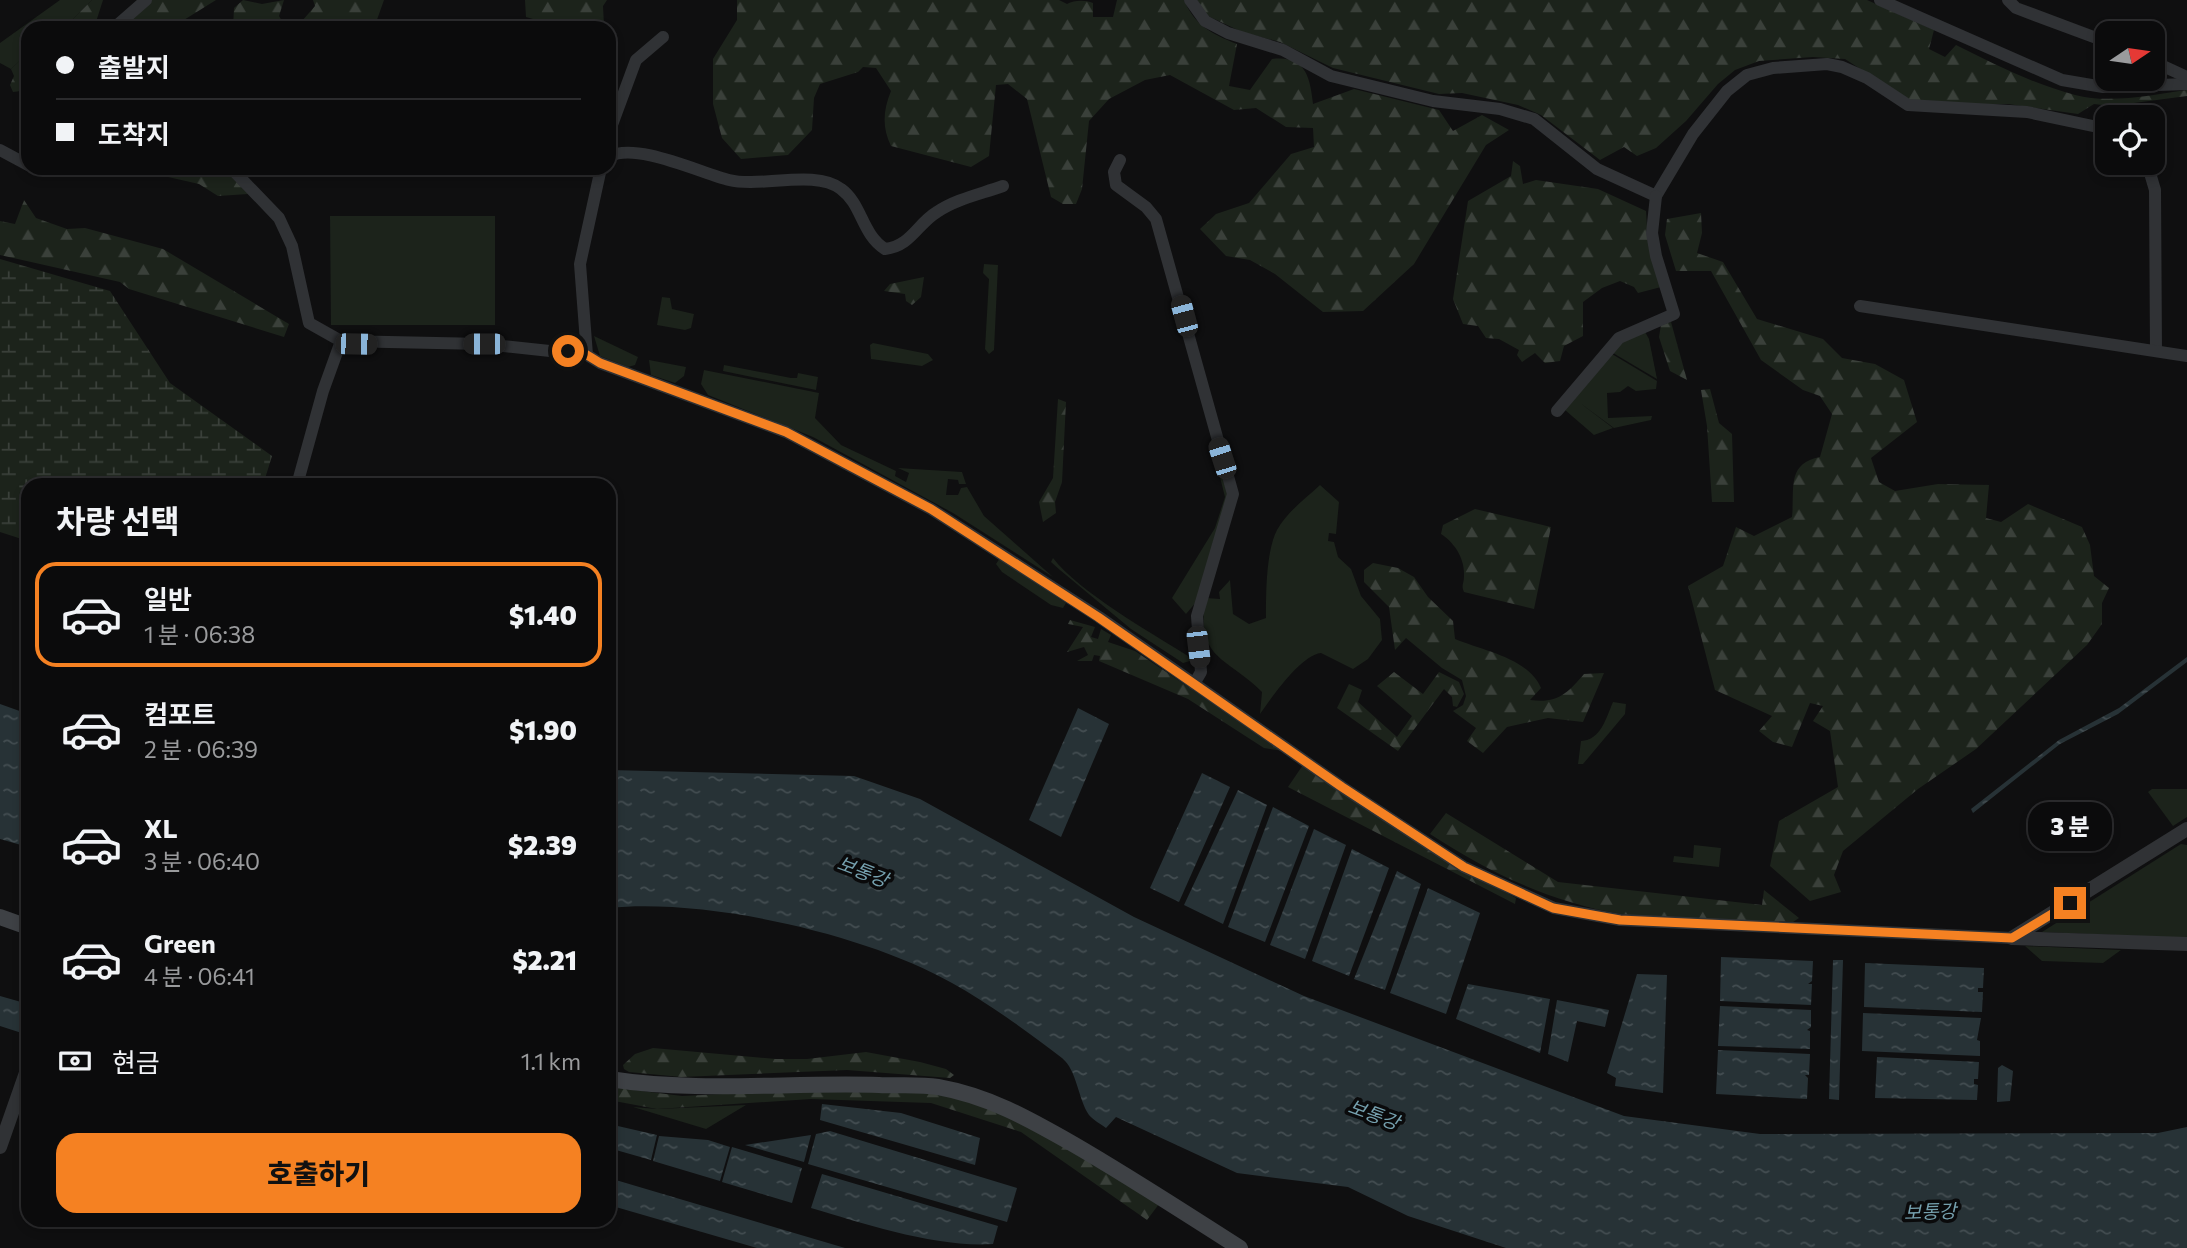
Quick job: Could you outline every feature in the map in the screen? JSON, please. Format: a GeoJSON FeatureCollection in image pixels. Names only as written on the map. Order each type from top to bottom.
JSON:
{"type":"FeatureCollection","features":[{"type":"Feature","properties":{"kind":"main road"},"geometry":{"type":"LineString","coordinates":[[0,917],[21,924]]}},
{"type":"Feature","properties":{"kind":"main road"},"geometry":{"type":"LineString","coordinates":[[616,1080],[707,1088],[786,1084],[934,1086],[971,1094],[1005,1106],[1042,1126],[1115,1168],[1240,1248]]}},
{"type":"Feature","properties":{"kind":"street"},"geometry":{"type":"LineString","coordinates":[[122,21],[146,0]]}},
{"type":"Feature","properties":{"kind":"street"},"geometry":{"type":"LineString","coordinates":[[1190,0],[1205,21],[1228,33],[1283,50],[1331,76],[1433,101],[1500,109],[1534,119],[1597,169],[1656,195]]}},
{"type":"Feature","properties":{"kind":"street"},"geometry":{"type":"LineString","coordinates":[[1880,0],[2062,80],[2103,87],[2187,83]]}},
{"type":"Feature","properties":{"kind":"street"},"geometry":{"type":"LineString","coordinates":[[2008,0],[2016,8],[2095,37]]}},
{"type":"Feature","properties":{"kind":"street"},"geometry":{"type":"LineString","coordinates":[[616,113],[636,60],[663,37]]}},
{"type":"Feature","properties":{"kind":"street"},"geometry":{"type":"LineString","coordinates":[[1557,411],[1619,338],[1674,314],[1656,256],[1652,233],[1656,195],[1693,134],[1727,91],[1747,75],[1773,68],[1827,64],[1842,67],[1867,78],[1908,105],[2027,112],[2095,126]]}},
{"type":"Feature","properties":{"kind":"street"},"geometry":{"type":"LineString","coordinates":[[2165,67],[2187,77]]}},
{"type":"Feature","properties":{"kind":"street"},"geometry":{"type":"LineString","coordinates":[[0,150],[21,161]]}},
{"type":"Feature","properties":{"kind":"street"},"geometry":{"type":"LineString","coordinates":[[616,154],[634,153],[677,162],[730,180],[810,180],[831,184],[842,189],[855,205],[867,232],[885,249],[901,246],[934,213],[948,205],[1003,186]]}},
{"type":"Feature","properties":{"kind":"street"},"geometry":{"type":"LineString","coordinates":[[1120,160],[1114,172],[1116,185],[1146,207],[1156,219],[1233,494],[1197,616],[1201,672],[1194,684]]}},
{"type":"Feature","properties":{"kind":"street"},"geometry":{"type":"LineString","coordinates":[[238,175],[279,218],[292,246],[309,323],[341,341],[484,344],[587,355],[600,363],[812,444],[954,523],[1098,617],[1464,867],[1553,908],[1620,920],[2187,944]]}},
{"type":"Feature","properties":{"kind":"street"},"geometry":{"type":"LineString","coordinates":[[587,355],[580,264],[599,175]]}},
{"type":"Feature","properties":{"kind":"street"},"geometry":{"type":"LineString","coordinates":[[2151,175],[2155,190],[2156,351]]}},
{"type":"Feature","properties":{"kind":"street"},"geometry":{"type":"LineString","coordinates":[[1860,306],[2187,356]]}},
{"type":"Feature","properties":{"kind":"street"},"geometry":{"type":"LineString","coordinates":[[299,478],[323,391],[341,341]]}},
{"type":"Feature","properties":{"kind":"street"},"geometry":{"type":"LineString","coordinates":[[2012,938],[2187,829]]}},
{"type":"Feature","properties":{"kind":"street"},"geometry":{"type":"LineString","coordinates":[[0,1147],[21,1086]]}},
{"type":"Feature","properties":{"kind":"green space"},"geometry":{"type":"Polygon","coordinates":[[[60,0],[92,0],[71,21],[31,21],[60,0]]]}},
{"type":"Feature","properties":{"kind":"green space"},"geometry":{"type":"Polygon","coordinates":[[[92,0],[103,0],[96,21],[71,21],[92,0]]]}},
{"type":"Feature","properties":{"kind":"green space"},"geometry":{"type":"Polygon","coordinates":[[[152,0],[216,0],[182,21],[128,21],[152,0]]]}},
{"type":"Feature","properties":{"kind":"green space"},"geometry":{"type":"Polygon","coordinates":[[[243,0],[262,4],[284,0],[279,16],[282,21],[233,21],[234,8],[243,0]]]}},
{"type":"Feature","properties":{"kind":"green space"},"geometry":{"type":"Polygon","coordinates":[[[313,0],[384,0],[376,21],[302,21],[315,6],[313,0]]]}},
{"type":"Feature","properties":{"kind":"green space"},"geometry":{"type":"Polygon","coordinates":[[[525,0],[607,0],[603,6],[604,21],[540,21],[526,17],[525,0]]]}},
{"type":"Feature","properties":{"kind":"green space"},"geometry":{"type":"Polygon","coordinates":[[[737,0],[1059,0],[1067,4],[1083,1],[1093,3],[1093,17],[1113,17],[1117,0],[1184,0],[1193,16],[1205,28],[1237,44],[1229,86],[1250,90],[1272,59],[1292,60],[1299,64],[1307,76],[1313,104],[1354,89],[1439,110],[1453,131],[1482,115],[1509,130],[1486,145],[1414,264],[1363,311],[1323,312],[1275,274],[1250,260],[1226,256],[1200,229],[1216,214],[1249,203],[1291,154],[1314,147],[1313,128],[1286,127],[1256,108],[1234,110],[1170,75],[1145,80],[1109,99],[1089,121],[1082,189],[1076,204],[1063,204],[1051,197],[1027,99],[1008,84],[996,85],[989,156],[971,167],[891,146],[885,119],[891,91],[876,68],[863,67],[858,72],[820,84],[814,98],[812,130],[788,155],[741,159],[722,138],[713,104],[713,59],[737,20],[737,0]]]}},
{"type":"Feature","properties":{"kind":"green space"},"geometry":{"type":"Polygon","coordinates":[[[1197,0],[1867,0],[1934,30],[1929,49],[1945,57],[1956,45],[2029,79],[2088,98],[2131,98],[2187,90],[2187,96],[2119,105],[2094,104],[2078,114],[2008,104],[1935,105],[1910,101],[1845,59],[1813,57],[1759,61],[1735,70],[1718,84],[1686,121],[1656,148],[1637,156],[1624,147],[1600,160],[1541,115],[1518,105],[1462,93],[1439,94],[1333,68],[1280,42],[1242,32],[1206,15],[1197,0]]]}},
{"type":"Feature","properties":{"kind":"green space"},"geometry":{"type":"Polygon","coordinates":[[[21,28],[21,60],[11,69],[0,63],[0,43],[21,28]]]}},
{"type":"Feature","properties":{"kind":"green space"},"geometry":{"type":"Polygon","coordinates":[[[21,60],[21,91],[13,92],[10,85],[14,76],[11,69],[21,60]]]}},
{"type":"Feature","properties":{"kind":"green space"},"geometry":{"type":"Polygon","coordinates":[[[1513,161],[1520,166],[1523,184],[1536,180],[1598,189],[1646,211],[1648,243],[1661,287],[1638,293],[1634,287],[1620,281],[1602,288],[1583,302],[1583,336],[1564,346],[1560,361],[1545,363],[1535,353],[1522,362],[1517,355],[1519,350],[1499,339],[1486,338],[1478,326],[1463,324],[1453,299],[1468,201],[1511,176],[1513,161]]]}},
{"type":"Feature","properties":{"kind":"green space"},"geometry":{"type":"Polygon","coordinates":[[[159,175],[230,175],[248,194],[218,196],[199,184],[159,175]]]}},
{"type":"Feature","properties":{"kind":"green space"},"geometry":{"type":"Polygon","coordinates":[[[24,200],[36,218],[67,229],[85,228],[163,249],[289,324],[284,337],[129,289],[120,282],[0,255],[0,221],[15,224],[24,200]]]}},
{"type":"Feature","properties":{"kind":"green space"},"geometry":{"type":"Polygon","coordinates":[[[1701,213],[1702,233],[1697,253],[1723,262],[1757,319],[1823,339],[1842,358],[1875,364],[1904,380],[1917,422],[1871,458],[1879,482],[1895,491],[1938,484],[1989,485],[1986,518],[2001,522],[2028,504],[2082,527],[2090,545],[2094,576],[2109,588],[2102,603],[2102,624],[2087,645],[1976,749],[1918,789],[1843,851],[1834,875],[1841,892],[1810,901],[1770,866],[1779,821],[1838,787],[1830,731],[1813,721],[1823,706],[1810,703],[1792,747],[1773,742],[1759,731],[1772,716],[1715,690],[1688,586],[1723,566],[1736,527],[1754,536],[1792,517],[1793,487],[1797,471],[1809,460],[1820,457],[1832,414],[1820,396],[1803,390],[1761,360],[1711,271],[1676,271],[1665,235],[1667,219],[1701,213]]]}},
{"type":"Feature","properties":{"kind":"green space"},"geometry":{"type":"Polygon","coordinates":[[[330,216],[495,216],[495,325],[331,325],[330,216]]]}},
{"type":"Feature","properties":{"kind":"green space"},"geometry":{"type":"Polygon","coordinates":[[[0,259],[110,291],[170,383],[272,456],[265,478],[21,478],[21,539],[0,532],[0,259]]]}},
{"type":"Feature","properties":{"kind":"green space"},"geometry":{"type":"Polygon","coordinates":[[[984,264],[998,265],[994,350],[989,354],[985,349],[989,279],[983,273],[984,264]]]}},
{"type":"Feature","properties":{"kind":"green space"},"geometry":{"type":"Polygon","coordinates":[[[924,277],[921,297],[912,305],[906,301],[905,294],[884,291],[890,284],[924,277]]]}},
{"type":"Feature","properties":{"kind":"green space"},"geometry":{"type":"Polygon","coordinates":[[[662,297],[670,298],[672,309],[694,314],[691,328],[685,330],[657,325],[662,297]]]}},
{"type":"Feature","properties":{"kind":"green space"},"geometry":{"type":"Polygon","coordinates":[[[1671,322],[1687,380],[1670,371],[1659,337],[1661,325],[1671,322]]]}},
{"type":"Feature","properties":{"kind":"green space"},"geometry":{"type":"Polygon","coordinates":[[[1644,330],[1649,339],[1657,379],[1613,353],[1624,339],[1644,330]]]}},
{"type":"Feature","properties":{"kind":"green space"},"geometry":{"type":"Polygon","coordinates":[[[594,336],[638,357],[635,365],[628,367],[600,356],[594,336]]]}},
{"type":"Feature","properties":{"kind":"green space"},"geometry":{"type":"Polygon","coordinates":[[[873,343],[928,354],[933,360],[922,366],[871,359],[870,345],[873,343]]]}},
{"type":"Feature","properties":{"kind":"green space"},"geometry":{"type":"Polygon","coordinates":[[[1612,354],[1657,381],[1656,389],[1636,391],[1628,386],[1620,392],[1607,393],[1608,418],[1652,416],[1651,420],[1614,428],[1580,403],[1613,428],[1594,435],[1565,410],[1612,354]]]}},
{"type":"Feature","properties":{"kind":"green space"},"geometry":{"type":"Polygon","coordinates":[[[649,360],[686,367],[684,376],[675,383],[651,375],[649,360]]]}},
{"type":"Feature","properties":{"kind":"green space"},"geometry":{"type":"Polygon","coordinates":[[[724,365],[791,378],[797,378],[798,373],[818,377],[816,390],[723,371],[724,365]]]}},
{"type":"Feature","properties":{"kind":"green space"},"geometry":{"type":"Polygon","coordinates":[[[704,370],[819,393],[815,418],[841,445],[896,471],[895,476],[906,482],[909,473],[898,468],[962,472],[966,484],[948,479],[946,495],[958,495],[961,488],[967,487],[984,516],[1053,577],[953,513],[813,437],[708,395],[701,384],[704,370]]]}},
{"type":"Feature","properties":{"kind":"green space"},"geometry":{"type":"Polygon","coordinates":[[[1710,389],[1719,423],[1732,434],[1734,502],[1712,502],[1707,426],[1701,390],[1710,389]]]}},
{"type":"Feature","properties":{"kind":"green space"},"geometry":{"type":"Polygon","coordinates":[[[1058,399],[1066,402],[1062,482],[1055,502],[1056,513],[1043,522],[1039,502],[1053,478],[1058,399]]]}},
{"type":"Feature","properties":{"kind":"green space"},"geometry":{"type":"Polygon","coordinates":[[[1211,442],[1229,496],[1197,601],[1186,614],[1172,598],[1215,528],[1225,497],[1211,442]]]}},
{"type":"Feature","properties":{"kind":"green space"},"geometry":{"type":"Polygon","coordinates":[[[1320,485],[1339,502],[1336,534],[1329,533],[1328,541],[1334,542],[1338,557],[1351,569],[1361,596],[1380,619],[1382,640],[1368,659],[1353,669],[1321,653],[1313,655],[1296,669],[1260,714],[1262,692],[1216,655],[1209,645],[1205,634],[1206,598],[1220,599],[1219,592],[1230,580],[1233,614],[1249,624],[1266,618],[1267,573],[1273,539],[1286,517],[1320,485]]]}},
{"type":"Feature","properties":{"kind":"green space"},"geometry":{"type":"Polygon","coordinates":[[[1475,509],[1551,527],[1534,609],[1464,592],[1461,557],[1450,541],[1441,534],[1443,525],[1475,509]]]}},
{"type":"Feature","properties":{"kind":"green space"},"geometry":{"type":"Polygon","coordinates":[[[1000,558],[1066,603],[1063,608],[1051,605],[1002,572],[996,564],[1000,558]]]}},
{"type":"Feature","properties":{"kind":"green space"},"geometry":{"type":"Polygon","coordinates":[[[1053,558],[1097,598],[1188,656],[1190,661],[1183,663],[1131,629],[1051,562],[1053,558]]]}},
{"type":"Feature","properties":{"kind":"green space"},"geometry":{"type":"Polygon","coordinates":[[[1373,563],[1398,568],[1414,577],[1428,597],[1453,621],[1455,639],[1516,662],[1526,669],[1541,688],[1530,700],[1555,699],[1573,687],[1584,674],[1604,673],[1583,722],[1548,718],[1507,727],[1483,753],[1467,741],[1476,728],[1453,711],[1463,705],[1466,696],[1462,680],[1442,668],[1406,638],[1395,650],[1389,607],[1364,582],[1364,570],[1373,563]]]}},
{"type":"Feature","properties":{"kind":"green space"},"geometry":{"type":"Polygon","coordinates":[[[1070,620],[1095,627],[1091,637],[1098,639],[1101,629],[1111,635],[1108,642],[1135,651],[1284,751],[1264,748],[1188,699],[1099,661],[1100,656],[1094,655],[1092,661],[1077,661],[1088,655],[1084,647],[1067,652],[1083,627],[1068,624],[1070,620]]]}},
{"type":"Feature","properties":{"kind":"green space"},"geometry":{"type":"Polygon","coordinates":[[[1394,672],[1423,694],[1439,672],[1459,682],[1464,694],[1457,707],[1453,706],[1452,697],[1444,689],[1398,751],[1337,708],[1349,684],[1362,690],[1358,702],[1397,737],[1412,716],[1377,686],[1394,672]]]}},
{"type":"Feature","properties":{"kind":"green space"},"geometry":{"type":"Polygon","coordinates":[[[1613,702],[1626,704],[1625,714],[1583,764],[1578,764],[1581,741],[1588,740],[1598,732],[1613,702]]]}},
{"type":"Feature","properties":{"kind":"green space"},"geometry":{"type":"Polygon","coordinates":[[[1303,765],[1425,847],[1516,898],[1515,904],[1288,787],[1303,765]]]}},
{"type":"Feature","properties":{"kind":"green space"},"geometry":{"type":"Polygon","coordinates":[[[2152,789],[2187,789],[2187,817],[2173,826],[2148,792],[2152,789]]]}},
{"type":"Feature","properties":{"kind":"green space"},"geometry":{"type":"Polygon","coordinates":[[[1446,813],[1558,882],[1762,905],[1764,890],[1799,918],[1793,922],[1664,919],[1621,914],[1570,902],[1498,873],[1430,834],[1446,813]]]}},
{"type":"Feature","properties":{"kind":"green space"},"geometry":{"type":"Polygon","coordinates":[[[2181,844],[2187,845],[2187,938],[2042,932],[2181,844]]]}},
{"type":"Feature","properties":{"kind":"green space"},"geometry":{"type":"Polygon","coordinates":[[[1694,845],[1721,848],[1719,867],[1673,862],[1674,856],[1693,858],[1694,845]]]}},
{"type":"Feature","properties":{"kind":"green space"},"geometry":{"type":"Polygon","coordinates":[[[2025,946],[2121,950],[2103,963],[2042,961],[2025,946]]]}},
{"type":"Feature","properties":{"kind":"green space"},"geometry":{"type":"Polygon","coordinates":[[[653,1048],[776,1059],[807,1059],[866,1052],[920,1062],[946,1069],[954,1075],[950,1078],[847,1070],[681,1077],[629,1072],[624,1069],[623,1065],[635,1054],[653,1048]]]}},
{"type":"Feature","properties":{"kind":"green space"},"geometry":{"type":"Polygon","coordinates":[[[616,1088],[682,1096],[785,1091],[938,1092],[1004,1110],[1159,1204],[1147,1220],[1021,1132],[931,1103],[811,1099],[657,1109],[616,1101],[616,1088]]]}},
{"type":"Feature","properties":{"kind":"green space"},"geometry":{"type":"Polygon","coordinates":[[[746,1105],[706,1129],[633,1107],[657,1109],[746,1105]]]}},
{"type":"Feature","properties":{"kind":"water"},"geometry":{"type":"Polygon","coordinates":[[[2187,657],[2187,662],[2118,714],[2060,744],[1973,813],[1971,809],[2059,740],[2119,708],[2187,657]]]}},
{"type":"Feature","properties":{"kind":"water"},"geometry":{"type":"Polygon","coordinates":[[[0,704],[21,712],[21,845],[0,839],[0,704]]]}},
{"type":"Feature","properties":{"kind":"water"},"geometry":{"type":"Polygon","coordinates":[[[1078,708],[1109,724],[1061,837],[1029,820],[1078,708]]]}},
{"type":"Feature","properties":{"kind":"water","name":"보통강"},"geometry":{"type":"Polygon","coordinates":[[[616,770],[854,776],[920,799],[1134,917],[1304,996],[1624,1116],[1760,1134],[2158,1133],[2187,1127],[2187,1248],[1506,1248],[1408,1216],[1348,1187],[1237,1173],[1116,1117],[1106,1128],[1089,1115],[1071,1070],[1062,1058],[980,1000],[917,965],[832,935],[785,923],[738,914],[648,906],[616,908],[616,770]]]}},
{"type":"Feature","properties":{"kind":"water"},"geometry":{"type":"Polygon","coordinates":[[[1202,773],[1230,787],[1179,902],[1150,888],[1202,773]]]}},
{"type":"Feature","properties":{"kind":"water"},"geometry":{"type":"Polygon","coordinates":[[[1238,790],[1267,805],[1223,924],[1184,905],[1238,790]]]}},
{"type":"Feature","properties":{"kind":"water"},"geometry":{"type":"Polygon","coordinates":[[[1273,807],[1309,826],[1265,942],[1228,927],[1273,807]]]}},
{"type":"Feature","properties":{"kind":"water"},"geometry":{"type":"Polygon","coordinates":[[[1314,829],[1346,845],[1305,959],[1270,945],[1314,829]]]}},
{"type":"Feature","properties":{"kind":"water"},"geometry":{"type":"Polygon","coordinates":[[[1352,849],[1389,868],[1349,976],[1312,961],[1352,849]]]}},
{"type":"Feature","properties":{"kind":"water"},"geometry":{"type":"Polygon","coordinates":[[[1397,871],[1421,884],[1385,990],[1354,979],[1397,871]]]}},
{"type":"Feature","properties":{"kind":"water"},"geometry":{"type":"Polygon","coordinates":[[[1428,888],[1480,913],[1446,1014],[1390,993],[1428,888]]]}},
{"type":"Feature","properties":{"kind":"water"},"geometry":{"type":"Polygon","coordinates":[[[1721,957],[1813,961],[1812,981],[1808,984],[1812,984],[1811,1005],[1720,1001],[1721,957]]]}},
{"type":"Feature","properties":{"kind":"water"},"geometry":{"type":"Polygon","coordinates":[[[1833,960],[1843,960],[1839,1100],[1829,1099],[1833,960]]]}},
{"type":"Feature","properties":{"kind":"water"},"geometry":{"type":"Polygon","coordinates":[[[1865,963],[1984,968],[1983,988],[1978,988],[1978,992],[1983,992],[1982,1012],[1864,1007],[1865,963]]]}},
{"type":"Feature","properties":{"kind":"water"},"geometry":{"type":"Polygon","coordinates":[[[1637,974],[1667,975],[1663,1093],[1615,1086],[1616,1078],[1607,1073],[1637,974]]]}},
{"type":"Feature","properties":{"kind":"water"},"geometry":{"type":"Polygon","coordinates":[[[1468,984],[1550,999],[1540,1053],[1456,1019],[1468,984]]]}},
{"type":"Feature","properties":{"kind":"water"},"geometry":{"type":"Polygon","coordinates":[[[0,996],[21,1002],[21,1033],[0,1026],[0,996]]]}},
{"type":"Feature","properties":{"kind":"water"},"geometry":{"type":"Polygon","coordinates":[[[1557,1000],[1609,1010],[1605,1027],[1577,1021],[1568,1062],[1548,1054],[1557,1000]]]}},
{"type":"Feature","properties":{"kind":"water"},"geometry":{"type":"Polygon","coordinates":[[[1720,1006],[1811,1010],[1811,1027],[1807,1030],[1810,1031],[1810,1049],[1718,1046],[1720,1006]]]}},
{"type":"Feature","properties":{"kind":"water"},"geometry":{"type":"Polygon","coordinates":[[[1863,1013],[1981,1018],[1977,1040],[1980,1041],[1980,1056],[1862,1051],[1863,1013]]]}},
{"type":"Feature","properties":{"kind":"water"},"geometry":{"type":"Polygon","coordinates":[[[1718,1050],[1810,1054],[1809,1075],[1805,1075],[1808,1078],[1807,1099],[1716,1094],[1718,1050]]]}},
{"type":"Feature","properties":{"kind":"water"},"geometry":{"type":"Polygon","coordinates":[[[1877,1057],[1979,1062],[1978,1079],[1974,1079],[1974,1084],[1978,1085],[1977,1100],[1875,1098],[1877,1057]]]}},
{"type":"Feature","properties":{"kind":"water"},"geometry":{"type":"Polygon","coordinates":[[[2002,1065],[2013,1071],[2010,1101],[1997,1102],[1998,1068],[2002,1065]]]}},
{"type":"Feature","properties":{"kind":"water"},"geometry":{"type":"Polygon","coordinates":[[[822,1104],[901,1113],[980,1138],[975,1165],[820,1120],[822,1104]]]}},
{"type":"Feature","properties":{"kind":"water"},"geometry":{"type":"Polygon","coordinates":[[[616,1126],[657,1135],[651,1160],[616,1150],[616,1126]]]}},
{"type":"Feature","properties":{"kind":"water"},"geometry":{"type":"Polygon","coordinates":[[[830,1131],[1017,1188],[1007,1222],[808,1164],[816,1134],[830,1131]]]}},
{"type":"Feature","properties":{"kind":"water"},"geometry":{"type":"Polygon","coordinates":[[[811,1135],[804,1162],[745,1145],[811,1135]]]}},
{"type":"Feature","properties":{"kind":"water"},"geometry":{"type":"Polygon","coordinates":[[[659,1136],[708,1140],[730,1147],[720,1181],[653,1161],[659,1136]]]}},
{"type":"Feature","properties":{"kind":"water"},"geometry":{"type":"Polygon","coordinates":[[[732,1147],[802,1168],[792,1203],[722,1182],[732,1147]]]}},
{"type":"Feature","properties":{"kind":"water"},"geometry":{"type":"Polygon","coordinates":[[[822,1174],[998,1226],[993,1244],[925,1239],[811,1208],[822,1174]]]}},
{"type":"Feature","properties":{"kind":"water"},"geometry":{"type":"Polygon","coordinates":[[[616,1180],[845,1248],[757,1248],[616,1207],[616,1180]]]}},
{"type":"Feature","properties":{"kind":"route"},"geometry":{"type":"LineString","coordinates":[[568,351],[587,355],[600,363],[786,432],[931,509],[1098,617],[1342,787],[1464,867],[1553,908],[1620,920],[2012,938],[2070,903]]}}]}
